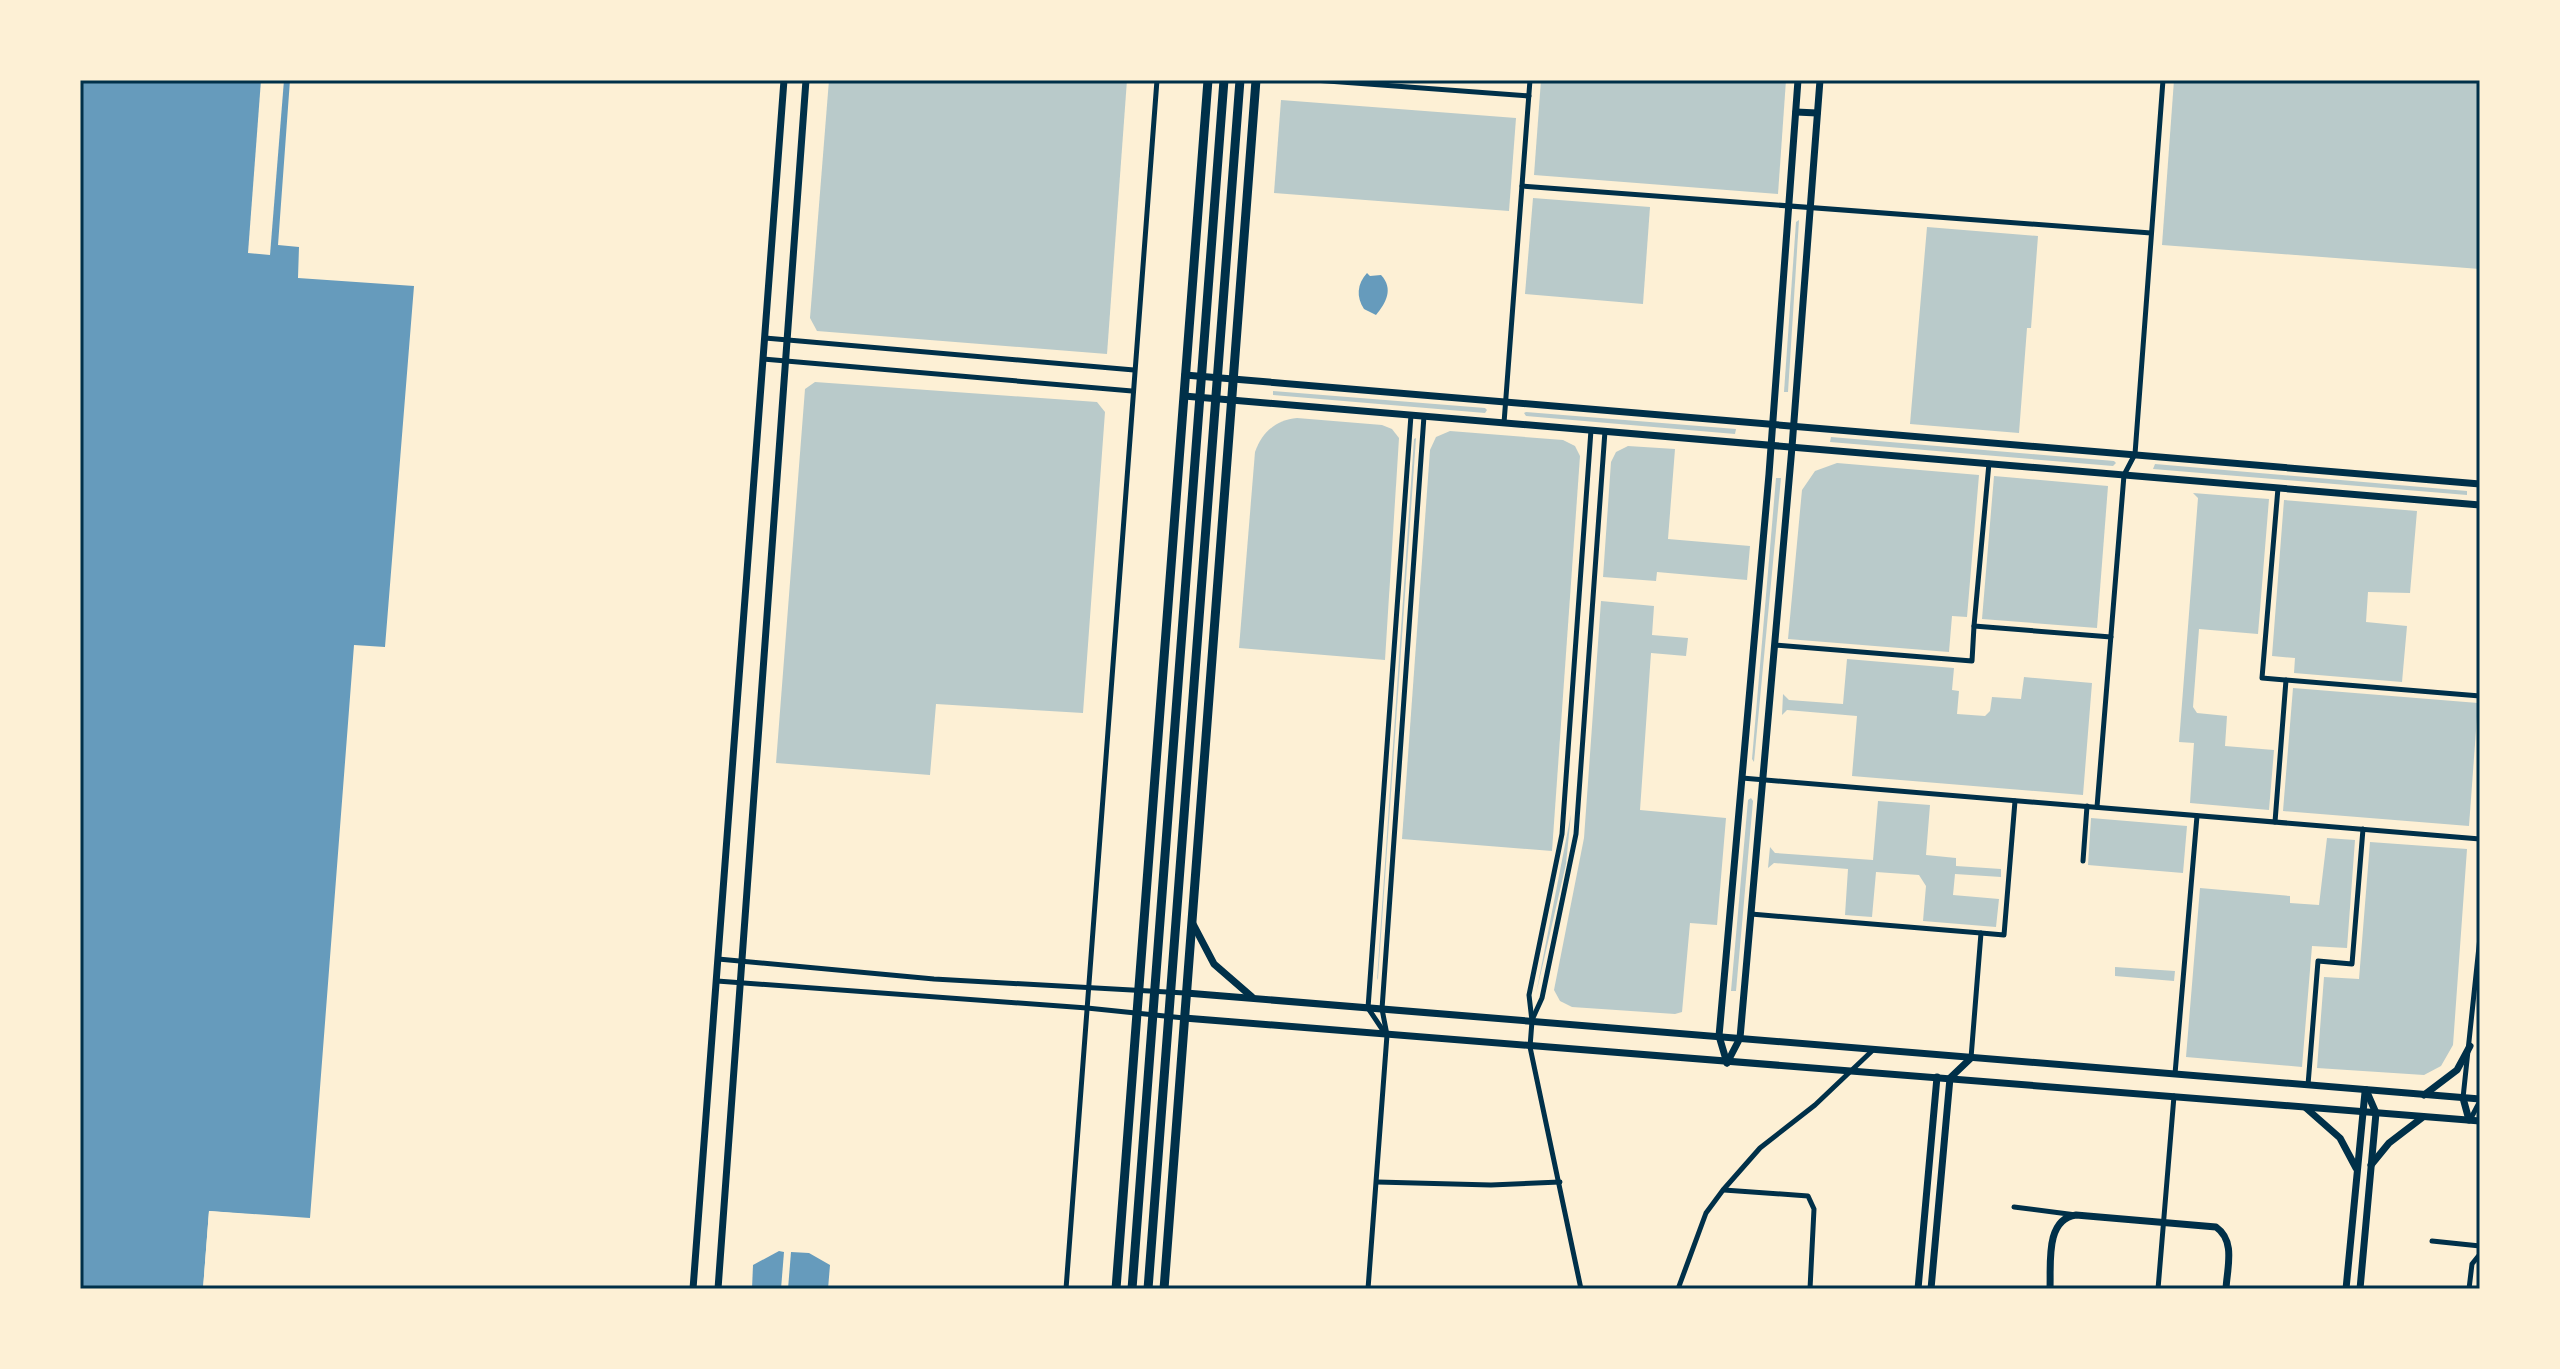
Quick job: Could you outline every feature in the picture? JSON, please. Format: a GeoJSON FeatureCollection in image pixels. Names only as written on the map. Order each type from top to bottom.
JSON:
{"type":"FeatureCollection","features":[{"type":"Feature","properties":{"kind":"main road"},"geometry":{"type":"LineString","coordinates":[[1116,1289],[1208,80]]}},
{"type":"Feature","properties":{"kind":"main road"},"geometry":{"type":"LineString","coordinates":[[1132,1289],[1224,80]]}},
{"type":"Feature","properties":{"kind":"main road"},"geometry":{"type":"LineString","coordinates":[[1148,1289],[1240,80]]}},
{"type":"Feature","properties":{"kind":"main road"},"geometry":{"type":"LineString","coordinates":[[1164,1289],[1256,80]]}},
{"type":"Feature","properties":{"kind":"street"},"geometry":{"type":"LineString","coordinates":[[693,1289],[784,80]]}},
{"type":"Feature","properties":{"kind":"street"},"geometry":{"type":"LineString","coordinates":[[718,1289],[783,362],[806,80]]}},
{"type":"Feature","properties":{"kind":"street"},"geometry":{"type":"LineString","coordinates":[[1066,1289],[1157,80]]}},
{"type":"Feature","properties":{"kind":"street"},"geometry":{"type":"LineString","coordinates":[[1314,80],[1529,96]]}},
{"type":"Feature","properties":{"kind":"street"},"geometry":{"type":"LineString","coordinates":[[1504,423],[1530,80]]}},
{"type":"Feature","properties":{"kind":"street"},"geometry":{"type":"LineString","coordinates":[[1727,1063],[1719,1036],[1773,424],[1798,80]]}},
{"type":"Feature","properties":{"kind":"street"},"geometry":{"type":"LineString","coordinates":[[1727,1063],[1740,1038],[1794,426],[1820,80]]}},
{"type":"Feature","properties":{"kind":"street"},"geometry":{"type":"LineString","coordinates":[[2097,807],[2124,475],[2135,454],[2163,80]]}},
{"type":"Feature","properties":{"kind":"street"},"geometry":{"type":"LineString","coordinates":[[1796,112],[1817,113]]}},
{"type":"Feature","properties":{"kind":"street"},"geometry":{"type":"LineString","coordinates":[[1522,186],[2152,233]]}},
{"type":"Feature","properties":{"kind":"street"},"geometry":{"type":"LineString","coordinates":[[765,338],[1134,370]]}},
{"type":"Feature","properties":{"kind":"street"},"geometry":{"type":"LineString","coordinates":[[763,359],[1132,391]]}},
{"type":"Feature","properties":{"kind":"street"},"geometry":{"type":"LineString","coordinates":[[1185,375],[2480,484]]}},
{"type":"Feature","properties":{"kind":"street"},"geometry":{"type":"LineString","coordinates":[[1184,396],[2480,505]]}},
{"type":"Feature","properties":{"kind":"street"},"geometry":{"type":"LineString","coordinates":[[1387,1035],[1368,1008],[1411,415]]}},
{"type":"Feature","properties":{"kind":"street"},"geometry":{"type":"LineString","coordinates":[[1368,1289],[1387,1035],[1382,1009],[1424,416]]}},
{"type":"Feature","properties":{"kind":"street"},"geometry":{"type":"LineString","coordinates":[[1581,1289],[1530,1047],[1532,1021],[1529,995],[1563,830],[1591,430]]}},
{"type":"Feature","properties":{"kind":"street"},"geometry":{"type":"LineString","coordinates":[[1532,1021],[1542,998],[1575,842],[1605,431]]}},
{"type":"Feature","properties":{"kind":"street"},"geometry":{"type":"LineString","coordinates":[[1775,645],[1972,661],[1989,463]]}},
{"type":"Feature","properties":{"kind":"street"},"geometry":{"type":"LineString","coordinates":[[2278,488],[2262,678],[2480,696]]}},
{"type":"Feature","properties":{"kind":"street"},"geometry":{"type":"LineString","coordinates":[[1974,626],[2111,637]]}},
{"type":"Feature","properties":{"kind":"street"},"geometry":{"type":"LineString","coordinates":[[2275,822],[2286,680]]}},
{"type":"Feature","properties":{"kind":"street"},"geometry":{"type":"LineString","coordinates":[[1742,778],[2480,839]]}},
{"type":"Feature","properties":{"kind":"street"},"geometry":{"type":"LineString","coordinates":[[1751,914],[2004,935],[2015,801]]}},
{"type":"Feature","properties":{"kind":"street"},"geometry":{"type":"LineString","coordinates":[[2083,861],[2087,806]]}},
{"type":"Feature","properties":{"kind":"street"},"geometry":{"type":"LineString","coordinates":[[2175,1074],[2197,816]]}},
{"type":"Feature","properties":{"kind":"street"},"geometry":{"type":"LineString","coordinates":[[2308,1085],[2318,961],[2352,964],[2363,829]]}},
{"type":"Feature","properties":{"kind":"street"},"geometry":{"type":"LineString","coordinates":[[1192,921],[1214,965],[1254,998]]}},
{"type":"Feature","properties":{"kind":"street"},"geometry":{"type":"LineString","coordinates":[[1931,1289],[1950,1078],[1971,1058],[1981,933]]}},
{"type":"Feature","properties":{"kind":"street"},"geometry":{"type":"LineString","coordinates":[[2469,1120],[2463,1098],[2478,984],[2480,937]]}},
{"type":"Feature","properties":{"kind":"street"},"geometry":{"type":"LineString","coordinates":[[718,959],[934,979],[1254,998],[2480,1100],[2469,1120]]}},
{"type":"Feature","properties":{"kind":"street"},"geometry":{"type":"LineString","coordinates":[[717,981],[2480,1121]]}},
{"type":"Feature","properties":{"kind":"street"},"geometry":{"type":"LineString","coordinates":[[2424,1095],[2457,1070],[2470,1046]]}},
{"type":"Feature","properties":{"kind":"street"},"geometry":{"type":"LineString","coordinates":[[1678,1289],[1706,1213],[1723,1190],[1760,1148],[1853,1071],[1873,1050]]}},
{"type":"Feature","properties":{"kind":"street"},"geometry":{"type":"LineString","coordinates":[[1937,1077],[1971,1058]]}},
{"type":"Feature","properties":{"kind":"street"},"geometry":{"type":"LineString","coordinates":[[1918,1289],[1937,1077]]}},
{"type":"Feature","properties":{"kind":"street"},"geometry":{"type":"LineString","coordinates":[[2346,1289],[2361,1112],[2366,1090]]}},
{"type":"Feature","properties":{"kind":"street"},"geometry":{"type":"LineString","coordinates":[[2360,1289],[2376,1113],[2366,1090]]}},
{"type":"Feature","properties":{"kind":"street"},"geometry":{"type":"LineString","coordinates":[[2158,1289],[2174,1096]]}},
{"type":"Feature","properties":{"kind":"street"},"geometry":{"type":"LineString","coordinates":[[2304,1107],[2340,1138],[2357,1169]]}},
{"type":"Feature","properties":{"kind":"street"},"geometry":{"type":"LineString","coordinates":[[2370,1166],[2389,1143],[2423,1117]]}},
{"type":"Feature","properties":{"kind":"street"},"geometry":{"type":"LineString","coordinates":[[1377,1182],[1491,1185],[1560,1182]]}},
{"type":"Feature","properties":{"kind":"street"},"geometry":{"type":"LineString","coordinates":[[1723,1190],[1808,1196],[1814,1209],[1810,1289]]}},
{"type":"Feature","properties":{"kind":"street"},"geometry":{"type":"LineString","coordinates":[[2014,1207],[2210,1225],[2223,1232],[2229,1243],[2226,1289]]}},
{"type":"Feature","properties":{"kind":"street"},"geometry":{"type":"LineString","coordinates":[[2050,1289],[2055,1229],[2062,1219],[2076,1215]]}},
{"type":"Feature","properties":{"kind":"street"},"geometry":{"type":"LineString","coordinates":[[2432,1241],[2480,1246]]}},
{"type":"Feature","properties":{"kind":"street"},"geometry":{"type":"LineString","coordinates":[[2469,1289],[2472,1264],[2480,1254]]}},
{"type":"Feature","properties":{"kind":"shaded area"},"geometry":{"type":"Polygon","coordinates":[[[829,80],[1127,80],[1107,354],[817,331],[810,318],[829,80]]]}},
{"type":"Feature","properties":{"kind":"shaded area"},"geometry":{"type":"Polygon","coordinates":[[[1541,80],[1786,80],[1778,194],[1534,175],[1541,80]]]}},
{"type":"Feature","properties":{"kind":"shaded area"},"geometry":{"type":"Polygon","coordinates":[[[2174,80],[2480,80],[2480,269],[2162,245],[2174,80]]]}},
{"type":"Feature","properties":{"kind":"shaded area"},"geometry":{"type":"Polygon","coordinates":[[[1281,100],[1516,118],[1509,211],[1274,193],[1281,100]]]}},
{"type":"Feature","properties":{"kind":"shaded area"},"geometry":{"type":"Polygon","coordinates":[[[1533,198],[1650,207],[1643,304],[1525,294],[1533,198]]]}},
{"type":"Feature","properties":{"kind":"shaded area"},"geometry":{"type":"Polygon","coordinates":[[[1799,220],[1788,392],[1784,392],[1796,222],[1799,220]]]}},
{"type":"Feature","properties":{"kind":"shaded area"},"geometry":{"type":"Polygon","coordinates":[[[1927,227],[2038,236],[2019,433],[1910,424],[1927,227]]]}},
{"type":"Feature","properties":{"kind":"shaded area"},"geometry":{"type":"Polygon","coordinates":[[[815,382],[1097,402],[1105,412],[1083,713],[936,704],[930,775],[776,763],[805,389],[815,382]]]}},
{"type":"Feature","properties":{"kind":"shaded area"},"geometry":{"type":"Polygon","coordinates":[[[1273,391],[1487,410],[1485,413],[1273,395],[1273,391]]]}},
{"type":"Feature","properties":{"kind":"shaded area"},"geometry":{"type":"Polygon","coordinates":[[[1526,412],[1736,429],[1735,434],[1526,416],[1526,412]]]}},
{"type":"Feature","properties":{"kind":"shaded area"},"geometry":{"type":"Polygon","coordinates":[[[1297,418],[1382,425],[1392,429],[1399,438],[1385,660],[1239,648],[1255,452],[1271,428],[1297,418]]]}},
{"type":"Feature","properties":{"kind":"shaded area"},"geometry":{"type":"Polygon","coordinates":[[[1450,431],[1563,440],[1575,446],[1580,456],[1552,851],[1402,839],[1430,450],[1436,437],[1450,431]]]}},
{"type":"Feature","properties":{"kind":"shaded area"},"geometry":{"type":"Polygon","coordinates":[[[1831,437],[2116,463],[2113,466],[1830,442],[1831,437]]]}},
{"type":"Feature","properties":{"kind":"shaded area"},"geometry":{"type":"Polygon","coordinates":[[[1414,439],[1378,978],[1377,980],[1414,439]]]}},
{"type":"Feature","properties":{"kind":"shaded area"},"geometry":{"type":"Polygon","coordinates":[[[1628,446],[1675,449],[1668,539],[1750,546],[1747,580],[1657,572],[1656,581],[1603,577],[1611,462],[1616,452],[1628,446]]]}},
{"type":"Feature","properties":{"kind":"shaded area"},"geometry":{"type":"Polygon","coordinates":[[[1837,463],[1979,475],[1967,617],[1952,616],[1949,652],[1788,639],[1802,490],[1815,471],[1837,463]]]}},
{"type":"Feature","properties":{"kind":"shaded area"},"geometry":{"type":"Polygon","coordinates":[[[2155,464],[2467,491],[2467,495],[2153,469],[2155,464]]]}},
{"type":"Feature","properties":{"kind":"shaded area"},"geometry":{"type":"Polygon","coordinates":[[[1994,476],[2108,486],[2097,628],[1982,619],[1994,476]]]}},
{"type":"Feature","properties":{"kind":"shaded area"},"geometry":{"type":"Polygon","coordinates":[[[1776,478],[1781,478],[1754,762],[1752,759],[1776,478]]]}},
{"type":"Feature","properties":{"kind":"shaded area"},"geometry":{"type":"Polygon","coordinates":[[[2193,493],[2269,499],[2258,634],[2199,629],[2193,707],[2197,713],[2227,716],[2225,746],[2274,750],[2269,810],[2190,803],[2194,743],[2179,742],[2198,498],[2193,493]]]}},
{"type":"Feature","properties":{"kind":"shaded area"},"geometry":{"type":"Polygon","coordinates":[[[2284,500],[2417,511],[2410,593],[2368,592],[2366,622],[2407,626],[2402,682],[2294,673],[2295,658],[2272,656],[2284,500]]]}},
{"type":"Feature","properties":{"kind":"shaded area"},"geometry":{"type":"Polygon","coordinates":[[[1601,601],[1654,606],[1652,635],[1688,638],[1686,656],[1651,653],[1640,810],[1726,818],[1717,925],[1690,923],[1682,1012],[1675,1014],[1572,1007],[1560,1001],[1554,990],[1584,838],[1601,601]]]}},
{"type":"Feature","properties":{"kind":"shaded area"},"geometry":{"type":"Polygon","coordinates":[[[1847,659],[1954,668],[1952,690],[1959,691],[1957,714],[1985,716],[1990,711],[1992,697],[2021,699],[2024,677],[2092,683],[2083,795],[1852,776],[1857,716],[1787,710],[1782,715],[1783,694],[1789,700],[1843,704],[1847,659]]]}},
{"type":"Feature","properties":{"kind":"shaded area"},"geometry":{"type":"Polygon","coordinates":[[[2293,688],[2478,703],[2469,826],[2283,811],[2293,688]]]}},
{"type":"Feature","properties":{"kind":"shaded area"},"geometry":{"type":"Polygon","coordinates":[[[1751,798],[1736,991],[1731,991],[1748,800],[1751,798]]]}},
{"type":"Feature","properties":{"kind":"shaded area"},"geometry":{"type":"Polygon","coordinates":[[[1878,801],[1930,805],[1926,855],[1956,858],[1956,866],[2001,869],[2001,877],[1955,874],[1953,895],[1999,899],[1996,927],[1923,921],[1926,886],[1919,875],[1876,872],[1872,917],[1845,915],[1848,869],[1774,863],[1768,868],[1770,847],[1775,853],[1873,860],[1878,801]]]}},
{"type":"Feature","properties":{"kind":"shaded area"},"geometry":{"type":"Polygon","coordinates":[[[1571,814],[1566,864],[1536,994],[1571,814]]]}},
{"type":"Feature","properties":{"kind":"shaded area"},"geometry":{"type":"Polygon","coordinates":[[[2091,818],[2187,826],[2183,873],[2088,865],[2091,818]]]}},
{"type":"Feature","properties":{"kind":"shaded area"},"geometry":{"type":"Polygon","coordinates":[[[2327,838],[2355,840],[2347,948],[2312,946],[2302,1067],[2186,1057],[2200,888],[2290,896],[2290,903],[2319,905],[2327,838]]]}},
{"type":"Feature","properties":{"kind":"shaded area"},"geometry":{"type":"Polygon","coordinates":[[[2370,842],[2467,849],[2453,1045],[2441,1066],[2424,1075],[2317,1068],[2324,977],[2359,979],[2370,842]]]}},
{"type":"Feature","properties":{"kind":"shaded area"},"geometry":{"type":"Polygon","coordinates":[[[2115,967],[2175,971],[2174,981],[2115,976],[2115,967]]]}},
{"type":"Feature","properties":{"kind":"water"},"geometry":{"type":"Polygon","coordinates":[[[80,80],[290,80],[278,245],[299,247],[298,278],[414,286],[385,647],[354,645],[310,1218],[209,1211],[203,1289],[80,1289],[80,80]]]}},
{"type":"Feature","properties":{"kind":"water"},"geometry":{"type":"Polygon","coordinates":[[[1367,273],[1370,276],[1381,275],[1387,285],[1385,301],[1376,315],[1364,309],[1360,300],[1360,286],[1367,273]]]}},
{"type":"Feature","properties":{"kind":"water"},"geometry":{"type":"Polygon","coordinates":[[[779,1251],[784,1252],[781,1289],[752,1289],[753,1265],[779,1251]]]}},
{"type":"Feature","properties":{"kind":"water"},"geometry":{"type":"Polygon","coordinates":[[[791,1252],[809,1253],[830,1265],[828,1289],[788,1289],[791,1252]]]}},
{"type":"Feature","properties":{"kind":"pier"},"geometry":{"type":"Polygon","coordinates":[[[261,80],[284,80],[270,255],[248,253],[261,80]]]}},
{"type":"Feature","properties":{"kind":"pier"},"geometry":{"type":"Polygon","coordinates":[[[209,1211],[245,1214],[245,1217],[213,1215],[207,1289],[203,1289],[209,1211]]]}}]}
